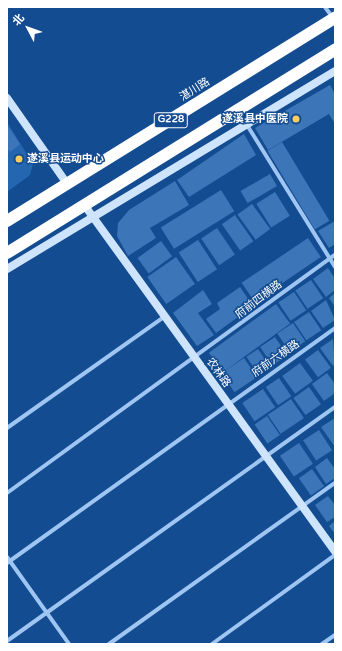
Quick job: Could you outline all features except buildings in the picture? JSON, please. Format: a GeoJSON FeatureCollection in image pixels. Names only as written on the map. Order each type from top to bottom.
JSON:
{"type":"FeatureCollection","features":[{"type":"Feature","properties":{"kind":"highway","name":"湛川路"},"geometry":{"type":"LineString","coordinates":[[7,221],[68,185],[334,18]]}},
{"type":"Feature","properties":{"kind":"highway","name":"G228"},"geometry":{"type":"LineString","coordinates":[[7,253],[335,50]]}},
{"type":"Feature","properties":{"kind":"street"},"geometry":{"type":"LineString","coordinates":[[325,7],[334,18]]}},
{"type":"Feature","properties":{"kind":"street"},"geometry":{"type":"LineString","coordinates":[[7,269],[94,219],[335,71]]}},
{"type":"Feature","properties":{"kind":"street"},"geometry":{"type":"LineString","coordinates":[[7,98],[68,185]]}},
{"type":"Feature","properties":{"kind":"street"},"geometry":{"type":"LineString","coordinates":[[247,125],[335,267]]}},
{"type":"Feature","properties":{"kind":"street","name":"农林路"},"geometry":{"type":"LineString","coordinates":[[85,206],[194,359],[335,550]]}},
{"type":"Feature","properties":{"kind":"street","name":"府前四横路"},"geometry":{"type":"LineString","coordinates":[[7,493],[194,359],[335,255]]}},
{"type":"Feature","properties":{"kind":"street"},"geometry":{"type":"LineString","coordinates":[[7,428],[164,317]]}},
{"type":"Feature","properties":{"kind":"street","name":"府前六横路"},"geometry":{"type":"LineString","coordinates":[[8,562],[335,328]]}},
{"type":"Feature","properties":{"kind":"street"},"geometry":{"type":"LineString","coordinates":[[7,641],[335,407]]}},
{"type":"Feature","properties":{"kind":"street"},"geometry":{"type":"LineString","coordinates":[[109,644],[335,483]]}},
{"type":"Feature","properties":{"kind":"street"},"geometry":{"type":"LineString","coordinates":[[212,644],[335,555]]}},
{"type":"Feature","properties":{"kind":"street"},"geometry":{"type":"LineString","coordinates":[[7,557],[8,562],[47,612],[69,644]]}},
{"type":"Feature","properties":{"kind":"street"},"geometry":{"type":"LineString","coordinates":[[322,644],[335,635]]}},
{"type":"Feature","properties":{"kind":"shaded area","name":"遂溪县运动中心"},"geometry":{"type":"Polygon","coordinates":[[[7,122],[33,164],[30,175],[7,192],[7,122]]]}},
{"type":"Feature","properties":{"kind":"place","name":"遂溪县中医院"},"geometry":{"type":"Point","coordinates":[296,119]}},
{"type":"Feature","properties":{"kind":"place","name":"遂溪县运动中心"},"geometry":{"type":"Point","coordinates":[19,159]}}]}
